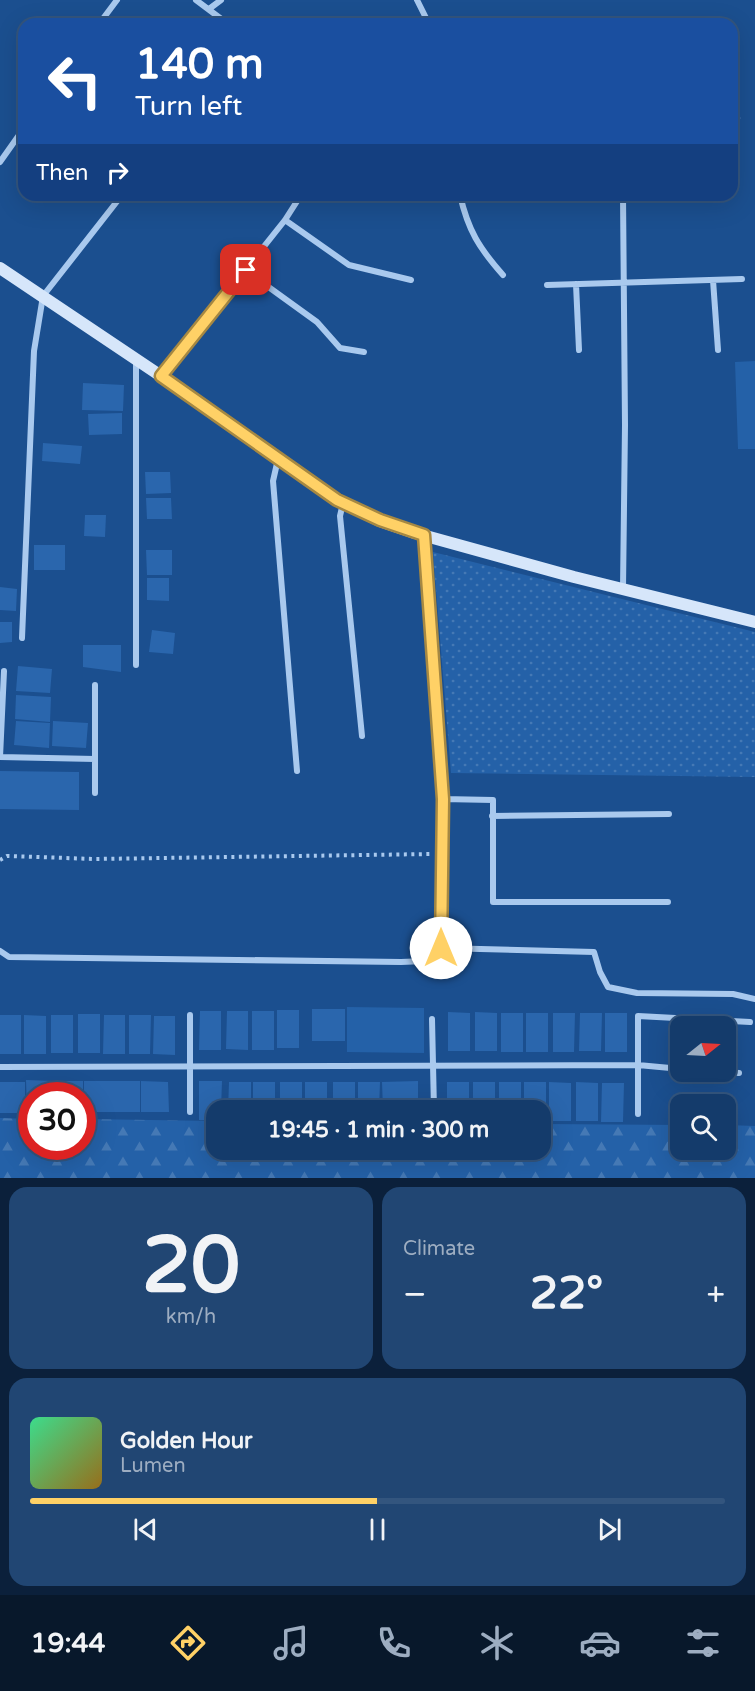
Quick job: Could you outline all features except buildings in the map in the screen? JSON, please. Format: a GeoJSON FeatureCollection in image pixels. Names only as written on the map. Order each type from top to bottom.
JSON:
{"type":"FeatureCollection","features":[{"type":"Feature","properties":{"kind":"street"},"geometry":{"type":"LineString","coordinates":[[104,18],[117,0]]}},
{"type":"Feature","properties":{"kind":"street"},"geometry":{"type":"LineString","coordinates":[[196,0],[220,18]]}},
{"type":"Feature","properties":{"kind":"street"},"geometry":{"type":"LineString","coordinates":[[209,9],[221,0]]}},
{"type":"Feature","properties":{"kind":"street"},"geometry":{"type":"LineString","coordinates":[[417,0],[426,18]]}},
{"type":"Feature","properties":{"kind":"street"},"geometry":{"type":"LineString","coordinates":[[0,162],[18,136]]}},
{"type":"Feature","properties":{"kind":"street"},"geometry":{"type":"LineString","coordinates":[[22,638],[34,351],[42,296],[117,201]]}},
{"type":"Feature","properties":{"kind":"street"},"geometry":{"type":"LineString","coordinates":[[161,376],[285,220],[297,201]]}},
{"type":"Feature","properties":{"kind":"street"},"geometry":{"type":"LineString","coordinates":[[462,201],[466,219],[482,251],[503,275]]}},
{"type":"Feature","properties":{"kind":"street"},"geometry":{"type":"LineString","coordinates":[[623,201],[623,589]]}},
{"type":"Feature","properties":{"kind":"street"},"geometry":{"type":"LineString","coordinates":[[285,220],[349,265],[411,280]]}},
{"type":"Feature","properties":{"kind":"street"},"geometry":{"type":"LineString","coordinates":[[0,268],[161,376],[343,503],[380,520],[424,535],[755,622]]}},
{"type":"Feature","properties":{"kind":"street"},"geometry":{"type":"LineString","coordinates":[[246,270],[317,322],[340,348],[364,352]]}},
{"type":"Feature","properties":{"kind":"street"},"geometry":{"type":"LineString","coordinates":[[547,285],[742,279]]}},
{"type":"Feature","properties":{"kind":"street"},"geometry":{"type":"LineString","coordinates":[[713,280],[718,350]]}},
{"type":"Feature","properties":{"kind":"street"},"geometry":{"type":"LineString","coordinates":[[576,284],[579,350]]}},
{"type":"Feature","properties":{"kind":"street"},"geometry":{"type":"LineString","coordinates":[[136,361],[136,665]]}},
{"type":"Feature","properties":{"kind":"street"},"geometry":{"type":"LineString","coordinates":[[278,459],[273,481],[297,771]]}},
{"type":"Feature","properties":{"kind":"street"},"geometry":{"type":"LineString","coordinates":[[343,503],[340,516],[362,736]]}},
{"type":"Feature","properties":{"kind":"street"},"geometry":{"type":"LineString","coordinates":[[424,535],[443,799],[441,948]]}},
{"type":"Feature","properties":{"kind":"street"},"geometry":{"type":"LineString","coordinates":[[3,671],[0,757],[95,759]]}},
{"type":"Feature","properties":{"kind":"street"},"geometry":{"type":"LineString","coordinates":[[94,685],[95,793]]}},
{"type":"Feature","properties":{"kind":"street"},"geometry":{"type":"LineString","coordinates":[[443,799],[492,800],[493,902],[668,902]]}},
{"type":"Feature","properties":{"kind":"street"},"geometry":{"type":"LineString","coordinates":[[492,816],[669,814]]}},
{"type":"Feature","properties":{"kind":"street"},"geometry":{"type":"LineString","coordinates":[[0,951],[9,957],[401,962],[425,961],[441,948],[594,952],[600,972],[608,987],[637,993],[733,994],[755,999]]}},
{"type":"Feature","properties":{"kind":"street"},"geometry":{"type":"LineString","coordinates":[[190,1015],[190,1112]]}},
{"type":"Feature","properties":{"kind":"street"},"geometry":{"type":"LineString","coordinates":[[638,1114],[638,1016],[750,1022]]}},
{"type":"Feature","properties":{"kind":"street"},"geometry":{"type":"LineString","coordinates":[[432,1019],[434,1100]]}},
{"type":"Feature","properties":{"kind":"street"},"geometry":{"type":"LineString","coordinates":[[0,1067],[638,1065],[670,1068]]}},
{"type":"Feature","properties":{"kind":"path"},"geometry":{"type":"LineString","coordinates":[[0,860],[7,856],[107,858],[442,854]]}},
{"type":"Feature","properties":{"kind":"green space"},"geometry":{"type":"Polygon","coordinates":[[[755,361],[755,449],[738,449],[735,362],[755,361]]]}},
{"type":"Feature","properties":{"kind":"green space"},"geometry":{"type":"Polygon","coordinates":[[[433,552],[755,632],[755,777],[451,773],[433,552]]]}},
{"type":"Feature","properties":{"kind":"green space"},"geometry":{"type":"Polygon","coordinates":[[[347,1007],[424,1008],[424,1053],[347,1052],[347,1007]]]}},
{"type":"Feature","properties":{"kind":"green space"},"geometry":{"type":"Polygon","coordinates":[[[0,1118],[18,1119],[18,1160],[96,1160],[96,1119],[206,1121],[206,1160],[551,1160],[551,1124],[670,1125],[670,1160],[736,1160],[736,1125],[755,1126],[755,1178],[0,1178],[0,1118]]]}},
{"type":"Feature","properties":{"kind":"route"},"geometry":{"type":"LineString","coordinates":[[246,270],[161,376],[337,500],[380,520],[424,535],[443,799],[441,948]]}}]}
